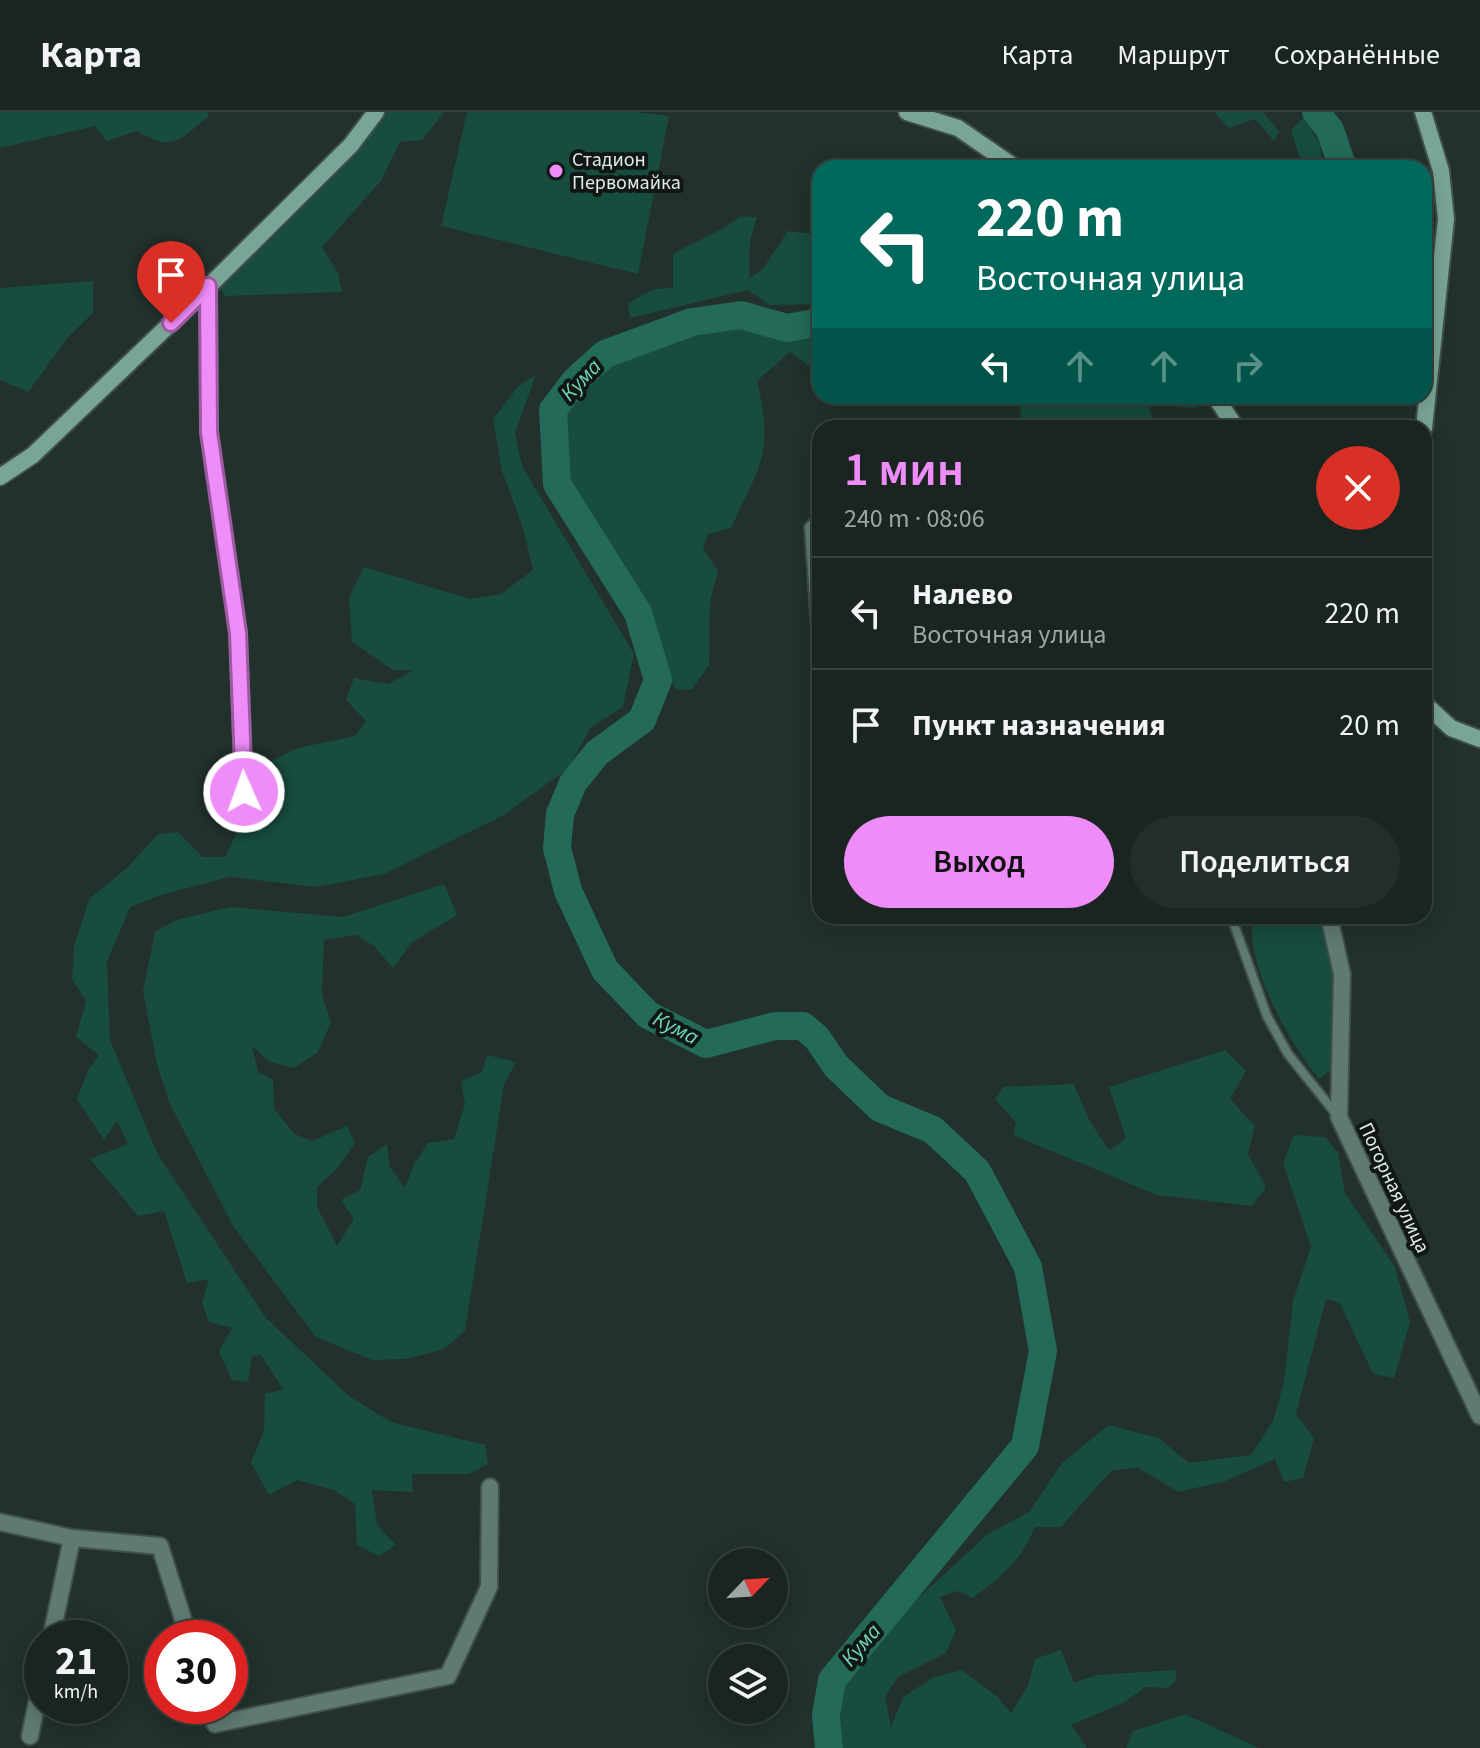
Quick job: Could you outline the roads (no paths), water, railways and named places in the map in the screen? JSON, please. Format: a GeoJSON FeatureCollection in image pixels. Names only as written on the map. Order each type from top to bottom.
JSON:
{"type":"FeatureCollection","features":[{"type":"Feature","properties":{"kind":"street"},"geometry":{"type":"LineString","coordinates":[[0,477],[33,455],[208,286],[351,145],[376,112]]}},
{"type":"Feature","properties":{"kind":"street"},"geometry":{"type":"LineString","coordinates":[[907,112],[958,128],[1004,160]]}},
{"type":"Feature","properties":{"kind":"street"},"geometry":{"type":"LineString","coordinates":[[1423,112],[1441,171],[1446,219],[1432,352]]}},
{"type":"Feature","properties":{"kind":"street"},"geometry":{"type":"LineString","coordinates":[[208,286],[209,432],[238,633],[244,792]]}},
{"type":"Feature","properties":{"kind":"street"},"geometry":{"type":"LineString","coordinates":[[1432,710],[1451,728],[1480,739]]}},
{"type":"Feature","properties":{"kind":"street","name":"Погорная улица"},"geometry":{"type":"LineString","coordinates":[[1331,924],[1342,974],[1339,1117],[1480,1416]]}},
{"type":"Feature","properties":{"kind":"street"},"geometry":{"type":"LineString","coordinates":[[248,1717],[448,1676],[489,1587],[490,1487]]}},
{"type":"Feature","properties":{"kind":"street"},"geometry":{"type":"LineString","coordinates":[[0,1522],[72,1538],[160,1546],[183,1620]]}},
{"type":"Feature","properties":{"kind":"street"},"geometry":{"type":"LineString","coordinates":[[55,1620],[72,1538]]}},
{"type":"Feature","properties":{"kind":"street"},"geometry":{"type":"LineString","coordinates":[[30,1736],[32,1724]]}},
{"type":"Feature","properties":{"kind":"lane"},"geometry":{"type":"LineString","coordinates":[[812,524],[809,527],[812,570]]}},
{"type":"Feature","properties":{"kind":"lane"},"geometry":{"type":"LineString","coordinates":[[1234,924],[1274,1029],[1288,1054],[1339,1117]]}},
{"type":"Feature","properties":{"kind":"waterway","name":"Кума"},"geometry":{"type":"LineString","coordinates":[[1316,112],[1330,130],[1340,160]]}},
{"type":"Feature","properties":{"kind":"waterway","name":"Кума"},"geometry":{"type":"LineString","coordinates":[[812,323],[787,328],[741,315],[692,322],[605,354],[575,381],[553,410],[557,484],[638,613],[658,680],[642,720],[597,753],[573,783],[560,814],[557,848],[568,891],[605,970],[648,1015],[706,1044],[775,1026],[803,1026],[817,1038],[836,1066],[880,1108],[933,1130],[977,1171],[1028,1267],[1043,1351],[1025,1446],[832,1680],[826,1715],[829,1748]]}},
{"type":"Feature","properties":{"kind":"place","name":"Стадион Первомайка"},"geometry":{"type":"Point","coordinates":[556,171]}}]}
